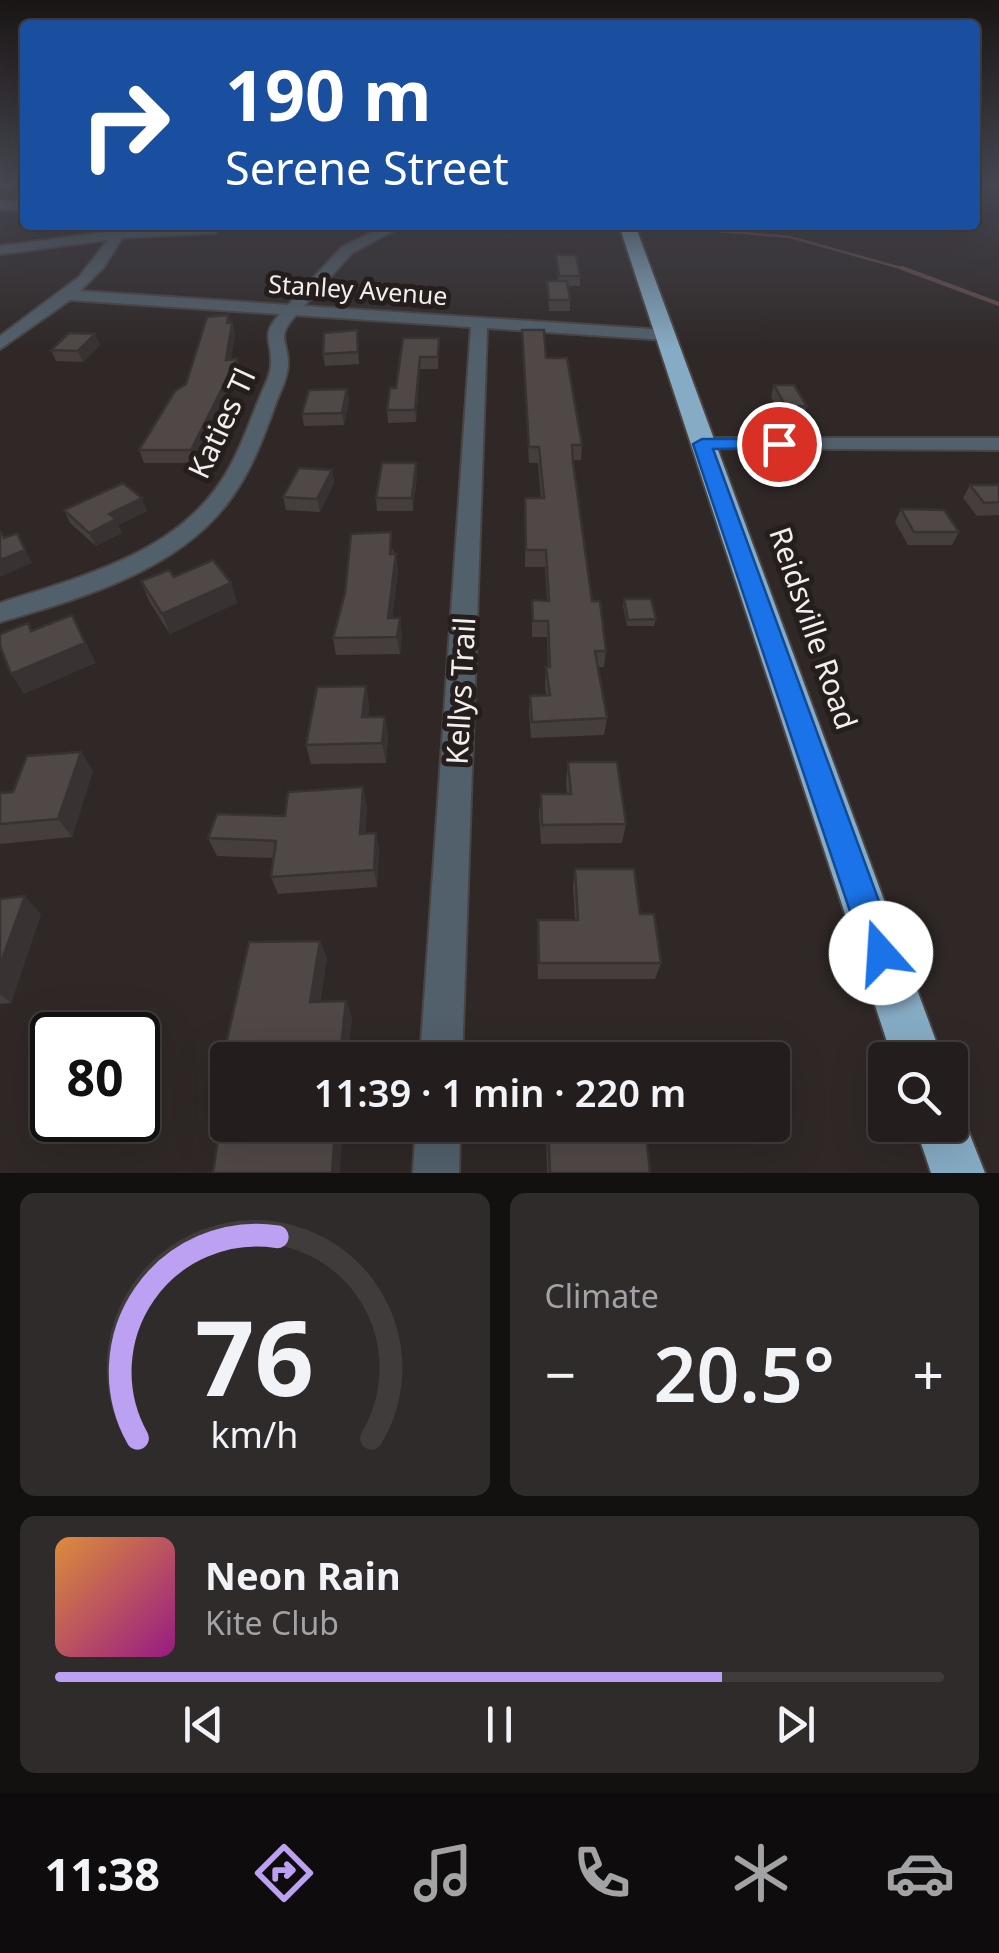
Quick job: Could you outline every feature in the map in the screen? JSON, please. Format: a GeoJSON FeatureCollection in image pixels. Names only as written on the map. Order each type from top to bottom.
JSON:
{"type":"FeatureCollection","features":[{"type":"Feature","properties":{"kind":"highway","name":"Reidsville Road"},"geometry":{"type":"LineString","coordinates":[[632,239],[912,1042]]}},
{"type":"Feature","properties":{"kind":"highway"},"geometry":{"type":"LineString","coordinates":[[947,1142],[958,1173]]}},
{"type":"Feature","properties":{"kind":"street"},"geometry":{"type":"LineString","coordinates":[[0,250],[66,239]]}},
{"type":"Feature","properties":{"kind":"street"},"geometry":{"type":"LineString","coordinates":[[0,344],[66,294],[112,250],[112,239]]}},
{"type":"Feature","properties":{"kind":"street"},"geometry":{"type":"LineString","coordinates":[[292,310],[347,250],[370,239]]}},
{"type":"Feature","properties":{"kind":"street","name":"Stanley Avenue"},"geometry":{"type":"LineString","coordinates":[[66,294],[664,335]]}},
{"type":"Feature","properties":{"kind":"street","name":"Katies Tl"},"geometry":{"type":"LineString","coordinates":[[0,613],[125,567],[175,540],[212,509],[233,478],[278,375],[280,359],[275,334],[292,310]]}},
{"type":"Feature","properties":{"kind":"street","name":"Kellys Trail"},"geometry":{"type":"LineString","coordinates":[[443,1042],[479,322]]}},
{"type":"Feature","properties":{"kind":"street"},"geometry":{"type":"LineString","coordinates":[[702,444],[999,444]]}},
{"type":"Feature","properties":{"kind":"street"},"geometry":{"type":"LineString","coordinates":[[436,1173],[437,1142]]}},
{"type":"Feature","properties":{"kind":"building"},"geometry":{"type":"Polygon","coordinates":[[[556,255],[576,255],[580,276],[559,276],[556,255]]]}},
{"type":"Feature","properties":{"kind":"building"},"geometry":{"type":"Polygon","coordinates":[[[547,281],[567,281],[570,300],[549,300],[547,281]]]}},
{"type":"Feature","properties":{"kind":"building"},"geometry":{"type":"Polygon","coordinates":[[[228,315],[227,323],[232,323],[226,360],[237,359],[191,450],[139,450],[175,391],[186,384],[207,317],[228,315]]]}},
{"type":"Feature","properties":{"kind":"building"},"geometry":{"type":"Polygon","coordinates":[[[357,330],[358,352],[323,354],[324,333],[357,330]]]}},
{"type":"Feature","properties":{"kind":"building"},"geometry":{"type":"Polygon","coordinates":[[[522,330],[544,330],[546,358],[567,358],[582,445],[572,445],[573,462],[592,601],[600,601],[606,651],[595,651],[607,718],[532,722],[530,696],[550,695],[546,667],[550,667],[548,621],[533,621],[532,600],[549,601],[546,550],[526,550],[525,498],[544,498],[539,447],[529,447],[522,330]]]}},
{"type":"Feature","properties":{"kind":"building"},"geometry":{"type":"Polygon","coordinates":[[[69,333],[95,334],[78,351],[51,350],[69,333]]]}},
{"type":"Feature","properties":{"kind":"building"},"geometry":{"type":"Polygon","coordinates":[[[403,338],[439,338],[438,357],[420,357],[415,410],[387,410],[390,388],[396,388],[403,338]]]}},
{"type":"Feature","properties":{"kind":"building"},"geometry":{"type":"Polygon","coordinates":[[[774,385],[794,385],[807,406],[786,407],[774,385]]]}},
{"type":"Feature","properties":{"kind":"building"},"geometry":{"type":"Polygon","coordinates":[[[347,389],[342,413],[302,414],[309,390],[347,389]]]}},
{"type":"Feature","properties":{"kind":"building"},"geometry":{"type":"Polygon","coordinates":[[[382,463],[416,463],[412,498],[376,498],[382,463]]]}},
{"type":"Feature","properties":{"kind":"building"},"geometry":{"type":"Polygon","coordinates":[[[299,468],[332,470],[317,499],[283,497],[299,468]]]}},
{"type":"Feature","properties":{"kind":"building"},"geometry":{"type":"Polygon","coordinates":[[[123,483],[142,498],[109,514],[116,519],[89,533],[64,510],[123,483]]]}},
{"type":"Feature","properties":{"kind":"building"},"geometry":{"type":"Polygon","coordinates":[[[970,485],[999,485],[999,502],[984,503],[970,485]]]}},
{"type":"Feature","properties":{"kind":"building"},"geometry":{"type":"Polygon","coordinates":[[[901,509],[944,510],[959,532],[914,532],[901,509]]]}},
{"type":"Feature","properties":{"kind":"building"},"geometry":{"type":"Polygon","coordinates":[[[1,532],[4,538],[17,533],[25,550],[0,560],[1,532]]]}},
{"type":"Feature","properties":{"kind":"building"},"geometry":{"type":"Polygon","coordinates":[[[391,532],[390,554],[396,554],[388,618],[400,618],[397,637],[333,638],[345,593],[351,534],[391,532]]]}},
{"type":"Feature","properties":{"kind":"building"},"geometry":{"type":"Polygon","coordinates":[[[213,560],[231,583],[162,614],[141,581],[169,570],[174,577],[213,560]]]}},
{"type":"Feature","properties":{"kind":"building"},"geometry":{"type":"Polygon","coordinates":[[[624,599],[651,599],[656,619],[628,620],[624,599]]]}},
{"type":"Feature","properties":{"kind":"building"},"geometry":{"type":"Polygon","coordinates":[[[72,615],[85,643],[11,674],[0,646],[0,634],[28,623],[31,631],[72,615]]]}},
{"type":"Feature","properties":{"kind":"building"},"geometry":{"type":"Polygon","coordinates":[[[366,686],[362,717],[385,717],[382,743],[306,745],[317,687],[366,686]]]}},
{"type":"Feature","properties":{"kind":"building"},"geometry":{"type":"Polygon","coordinates":[[[81,752],[58,819],[0,824],[0,793],[13,792],[27,756],[81,752]]]}},
{"type":"Feature","properties":{"kind":"building"},"geometry":{"type":"Polygon","coordinates":[[[568,762],[617,762],[626,824],[542,825],[541,794],[571,794],[568,762]]]}},
{"type":"Feature","properties":{"kind":"building"},"geometry":{"type":"Polygon","coordinates":[[[363,787],[360,834],[376,833],[374,870],[271,877],[276,841],[208,838],[217,814],[285,816],[288,792],[363,787]]]}},
{"type":"Feature","properties":{"kind":"building"},"geometry":{"type":"Polygon","coordinates":[[[575,869],[634,869],[640,914],[654,914],[661,963],[539,963],[538,920],[578,920],[575,869]]]}},
{"type":"Feature","properties":{"kind":"building"},"geometry":{"type":"Polygon","coordinates":[[[25,896],[0,965],[0,899],[25,896]]]}},
{"type":"Feature","properties":{"kind":"building"},"geometry":{"type":"Polygon","coordinates":[[[320,941],[310,1002],[346,1001],[342,1042],[227,1042],[249,942],[320,941]]]}},
{"type":"Feature","properties":{"kind":"building"},"geometry":{"type":"Polygon","coordinates":[[[218,1142],[334,1142],[332,1173],[213,1173],[218,1142]]]}},
{"type":"Feature","properties":{"kind":"building"},"geometry":{"type":"Polygon","coordinates":[[[549,1142],[647,1142],[650,1173],[550,1173],[549,1142]]]}},
{"type":"Feature","properties":{"kind":"waterway"},"geometry":{"type":"LineString","coordinates":[[796,239],[906,269]]}},
{"type":"Feature","properties":{"kind":"waterway"},"geometry":{"type":"LineString","coordinates":[[906,269],[999,304]]}},
{"type":"Feature","properties":{"kind":"route"},"geometry":{"type":"LineString","coordinates":[[779,444],[702,444],[881,953]]}}]}
